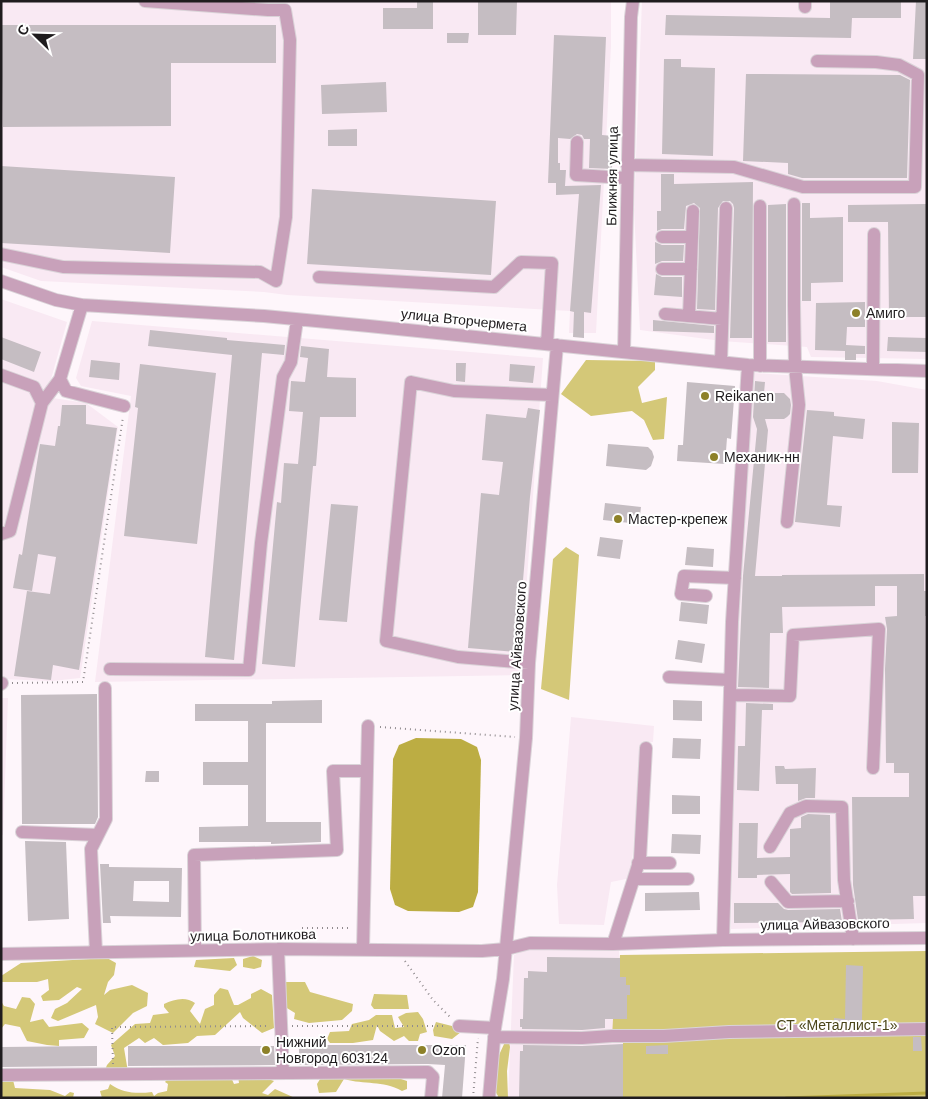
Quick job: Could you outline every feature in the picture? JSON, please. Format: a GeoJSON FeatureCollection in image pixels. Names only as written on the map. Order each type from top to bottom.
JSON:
{"type":"FeatureCollection","features":[{"type":"Feature","properties":{"kind":"street"},"geometry":{"type":"LineString","coordinates":[[1,254],[63,267],[260,272],[276,281],[286,217],[290,40],[285,10],[145,1]]}},
{"type":"Feature","properties":{"kind":"street","name":"Ближняя улица"},"geometry":{"type":"LineString","coordinates":[[624,352],[630,17],[633,1]]}},
{"type":"Feature","properties":{"kind":"street"},"geometry":{"type":"LineString","coordinates":[[627,165],[734,167],[803,187],[915,187],[918,75],[898,65],[876,62],[816,61]]}},
{"type":"Feature","properties":{"kind":"street"},"geometry":{"type":"LineString","coordinates":[[577,142],[576,175],[627,178]]}},
{"type":"Feature","properties":{"kind":"street"},"geometry":{"type":"LineString","coordinates":[[787,522],[798,405],[795,367],[794,204]]}},
{"type":"Feature","properties":{"kind":"street"},"geometry":{"type":"LineString","coordinates":[[723,940],[730,680],[735,578],[754,365],[760,206]]}},
{"type":"Feature","properties":{"kind":"street"},"geometry":{"type":"LineString","coordinates":[[721,362],[726,208]]}},
{"type":"Feature","properties":{"kind":"street"},"geometry":{"type":"LineString","coordinates":[[690,316],[693,211]]}},
{"type":"Feature","properties":{"kind":"street"},"geometry":{"type":"LineString","coordinates":[[873,370],[874,234]]}},
{"type":"Feature","properties":{"kind":"street"},"geometry":{"type":"LineString","coordinates":[[662,236],[692,237]]}},
{"type":"Feature","properties":{"kind":"street","name":"улица Айвазовского"},"geometry":{"type":"LineString","coordinates":[[319,277],[494,288],[521,262],[552,263],[552,394],[529,663],[526,738],[503,979],[494,1033],[489,1098]]}},
{"type":"Feature","properties":{"kind":"street"},"geometry":{"type":"LineString","coordinates":[[662,269],[691,269]]}},
{"type":"Feature","properties":{"kind":"street","name":"улица Вторчермета"},"geometry":{"type":"LineString","coordinates":[[1,281],[56,300],[82,305],[297,320],[754,365],[927,371]]}},
{"type":"Feature","properties":{"kind":"street"},"geometry":{"type":"LineString","coordinates":[[1,534],[10,531],[42,403],[60,379],[82,305]]}},
{"type":"Feature","properties":{"kind":"street"},"geometry":{"type":"LineString","coordinates":[[665,314],[722,319]]}},
{"type":"Feature","properties":{"kind":"street"},"geometry":{"type":"LineString","coordinates":[[110,669],[249,670],[261,543],[280,397],[283,377],[291,362],[297,320]]}},
{"type":"Feature","properties":{"kind":"street"},"geometry":{"type":"LineString","coordinates":[[1,375],[34,387],[42,403]]}},
{"type":"Feature","properties":{"kind":"street"},"geometry":{"type":"LineString","coordinates":[[60,379],[66,391],[124,406]]}},
{"type":"Feature","properties":{"kind":"street"},"geometry":{"type":"LineString","coordinates":[[529,663],[458,657],[386,641],[411,382],[454,391],[552,394]]}},
{"type":"Feature","properties":{"kind":"street"},"geometry":{"type":"LineString","coordinates":[[706,596],[682,594],[684,576],[735,578]]}},
{"type":"Feature","properties":{"kind":"street"},"geometry":{"type":"LineString","coordinates":[[730,695],[790,696],[793,635],[879,629],[872,768]]}},
{"type":"Feature","properties":{"kind":"street"},"geometry":{"type":"LineString","coordinates":[[669,677],[730,680]]}},
{"type":"Feature","properties":{"kind":"street"},"geometry":{"type":"LineString","coordinates":[[96,952],[90,850],[106,819],[105,688]]}},
{"type":"Feature","properties":{"kind":"street"},"geometry":{"type":"LineString","coordinates":[[363,949],[368,726]]}},
{"type":"Feature","properties":{"kind":"street"},"geometry":{"type":"LineString","coordinates":[[613,944],[638,864],[646,748]]}},
{"type":"Feature","properties":{"kind":"street"},"geometry":{"type":"LineString","coordinates":[[195,950],[194,855],[337,850],[334,771],[366,771]]}},
{"type":"Feature","properties":{"kind":"street"},"geometry":{"type":"LineString","coordinates":[[770,847],[790,813],[806,806],[842,807],[844,880],[853,939]]}},
{"type":"Feature","properties":{"kind":"street"},"geometry":{"type":"LineString","coordinates":[[22,832],[98,835]]}},
{"type":"Feature","properties":{"kind":"street"},"geometry":{"type":"LineString","coordinates":[[638,864],[670,863]]}},
{"type":"Feature","properties":{"kind":"street"},"geometry":{"type":"LineString","coordinates":[[634,878],[688,879]]}},
{"type":"Feature","properties":{"kind":"street"},"geometry":{"type":"LineString","coordinates":[[771,882],[788,902],[848,901]]}},
{"type":"Feature","properties":{"kind":"street","name":"улица Айвазовского"},"geometry":{"type":"LineString","coordinates":[[506,948],[530,943],[613,944],[723,940],[927,938]]}},
{"type":"Feature","properties":{"kind":"street","name":"улица Болотникова"},"geometry":{"type":"LineString","coordinates":[[1,954],[278,949],[482,951],[506,948]]}},
{"type":"Feature","properties":{"kind":"street"},"geometry":{"type":"LineString","coordinates":[[278,949],[283,1073]]}},
{"type":"Feature","properties":{"kind":"street"},"geometry":{"type":"LineString","coordinates":[[459,1026],[479,1027],[494,1033],[582,1038],[729,1032],[927,1029]]}},
{"type":"Feature","properties":{"kind":"street"},"geometry":{"type":"LineString","coordinates":[[1,1075],[428,1072],[433,1077],[431,1098]]}},
{"type":"Feature","properties":{"kind":"path"},"geometry":{"type":"LineString","coordinates":[[2,684],[84,682],[124,406]]}},
{"type":"Feature","properties":{"kind":"path"},"geometry":{"type":"LineString","coordinates":[[368,726],[526,738]]}},
{"type":"Feature","properties":{"kind":"path"},"geometry":{"type":"LineString","coordinates":[[302,928],[364,928]]}},
{"type":"Feature","properties":{"kind":"path"},"geometry":{"type":"LineString","coordinates":[[396,949],[433,1000],[459,1026]]}},
{"type":"Feature","properties":{"kind":"path"},"geometry":{"type":"LineString","coordinates":[[114,1074],[112,1027],[459,1026]]}},
{"type":"Feature","properties":{"kind":"path"},"geometry":{"type":"LineString","coordinates":[[473,1098],[479,1027]]}},
{"type":"Feature","properties":{"kind":"shaded area"},"geometry":{"type":"Polygon","coordinates":[[[1,1],[611,1],[611,46],[596,333],[569,333],[570,311],[287,295],[264,292],[41,281],[1,267],[1,1]]]}},
{"type":"Feature","properties":{"kind":"shaded area"},"geometry":{"type":"Polygon","coordinates":[[[642,1],[927,1],[927,359],[811,357],[807,347],[721,341],[640,330],[634,210],[642,1]]]}},
{"type":"Feature","properties":{"kind":"shaded area"},"geometry":{"type":"Polygon","coordinates":[[[1,299],[67,322],[46,397],[86,403],[118,427],[80,678],[52,681],[1,679],[1,299]]]}},
{"type":"Feature","properties":{"kind":"shaded area"},"geometry":{"type":"Polygon","coordinates":[[[92,321],[543,358],[520,675],[95,682],[131,396],[81,386],[76,378],[92,321]]]}},
{"type":"Feature","properties":{"kind":"shaded area"},"geometry":{"type":"Polygon","coordinates":[[[753,373],[877,381],[927,390],[927,923],[731,929],[737,572],[753,373]]]}},
{"type":"Feature","properties":{"kind":"shaded area"},"geometry":{"type":"Polygon","coordinates":[[[1,698],[8,698],[3,835],[1,835],[1,698]]]}},
{"type":"Feature","properties":{"kind":"shaded area"},"geometry":{"type":"Polygon","coordinates":[[[571,717],[654,726],[653,742],[641,744],[631,878],[611,882],[604,925],[559,924],[557,885],[571,717]]]}},
{"type":"Feature","properties":{"kind":"shaded area"},"geometry":{"type":"Polygon","coordinates":[[[416,738],[461,739],[477,747],[481,760],[478,892],[473,907],[459,912],[408,911],[395,905],[390,889],[393,759],[399,745],[416,738]]]}},
{"type":"Feature","properties":{"kind":"shaded area"},"geometry":{"type":"Polygon","coordinates":[[[619,948],[620,977],[626,977],[630,985],[630,995],[627,996],[626,1019],[613,1019],[613,1038],[623,1038],[623,1098],[508,1098],[514,955],[528,949],[619,948]]]}},
{"type":"Feature","properties":{"kind":"green space"},"geometry":{"type":"Polygon","coordinates":[[[586,360],[655,361],[655,370],[638,387],[642,403],[667,397],[664,439],[653,440],[644,420],[632,411],[591,416],[561,394],[586,360]]]}},
{"type":"Feature","properties":{"kind":"green space"},"geometry":{"type":"Polygon","coordinates":[[[566,547],[579,555],[569,700],[541,689],[553,559],[566,547]]]}},
{"type":"Feature","properties":{"kind":"green space","name":"СТ «Металлист-1»"},"geometry":{"type":"Polygon","coordinates":[[[927,951],[927,1098],[623,1098],[623,1039],[612,1038],[613,1019],[626,1019],[627,995],[630,995],[630,985],[626,985],[626,977],[619,977],[620,955],[927,951]]]}},
{"type":"Feature","properties":{"kind":"green space"},"geometry":{"type":"Polygon","coordinates":[[[253,956],[262,960],[261,967],[254,969],[243,967],[243,959],[253,956]]]}},
{"type":"Feature","properties":{"kind":"green space"},"geometry":{"type":"Polygon","coordinates":[[[107,958],[116,963],[114,975],[108,982],[104,995],[110,990],[132,985],[148,993],[147,1006],[133,1013],[113,1033],[95,1024],[98,1017],[96,1005],[58,1021],[51,1018],[55,1009],[67,1003],[82,989],[77,987],[59,1000],[43,1001],[41,996],[49,990],[48,979],[37,982],[1,982],[1,976],[21,963],[107,958]]]}},
{"type":"Feature","properties":{"kind":"green space"},"geometry":{"type":"Polygon","coordinates":[[[234,958],[237,965],[230,971],[194,967],[196,960],[234,958]]]}},
{"type":"Feature","properties":{"kind":"green space"},"geometry":{"type":"Polygon","coordinates":[[[284,982],[305,982],[310,992],[353,1004],[352,1011],[342,1020],[309,1023],[294,1019],[295,1013],[282,1005],[284,982]]]}},
{"type":"Feature","properties":{"kind":"green space"},"geometry":{"type":"Polygon","coordinates":[[[220,988],[228,990],[234,1005],[238,1005],[251,998],[251,994],[261,989],[272,995],[274,1028],[262,1033],[243,1018],[240,1012],[215,1035],[197,1036],[188,1043],[163,1045],[154,1038],[145,1043],[139,1038],[124,1048],[129,1078],[105,1070],[115,1056],[111,1045],[135,1024],[150,1023],[153,1015],[169,1013],[164,1004],[188,999],[195,1003],[190,1011],[200,1024],[205,1009],[214,1005],[214,995],[220,988]]]}},
{"type":"Feature","properties":{"kind":"green space"},"geometry":{"type":"Polygon","coordinates":[[[374,994],[407,995],[409,1009],[374,1009],[371,1005],[374,994]]]}},
{"type":"Feature","properties":{"kind":"green space"},"geometry":{"type":"Polygon","coordinates":[[[22,997],[30,998],[35,1004],[30,1022],[43,1019],[49,1027],[82,1023],[89,1029],[84,1038],[59,1040],[59,1046],[47,1045],[27,1041],[20,1027],[5,1024],[1,1029],[1,1001],[4,1006],[16,1009],[22,997]]]}},
{"type":"Feature","properties":{"kind":"green space"},"geometry":{"type":"Polygon","coordinates":[[[418,1012],[423,1019],[427,1032],[420,1034],[418,1041],[409,1041],[404,1036],[394,1041],[380,1031],[377,1025],[373,1040],[353,1043],[330,1043],[327,1039],[330,1032],[349,1031],[352,1024],[369,1020],[376,1015],[392,1015],[395,1028],[404,1027],[398,1017],[406,1013],[418,1012]]]}},
{"type":"Feature","properties":{"kind":"green space"},"geometry":{"type":"Polygon","coordinates":[[[436,1022],[460,1028],[461,1032],[452,1039],[434,1036],[433,1030],[436,1022]]]}},
{"type":"Feature","properties":{"kind":"green space"},"geometry":{"type":"Polygon","coordinates":[[[505,1042],[509,1042],[510,1047],[507,1071],[508,1098],[497,1098],[498,1096],[495,1091],[499,1055],[505,1042]]]}},
{"type":"Feature","properties":{"kind":"green space"},"geometry":{"type":"Polygon","coordinates":[[[230,1075],[234,1084],[239,1083],[238,1076],[265,1078],[274,1081],[262,1093],[268,1095],[275,1089],[295,1098],[102,1098],[100,1091],[108,1089],[110,1084],[130,1092],[152,1092],[154,1096],[167,1091],[168,1084],[165,1082],[170,1076],[230,1075]]]}},
{"type":"Feature","properties":{"kind":"green space"},"geometry":{"type":"Polygon","coordinates":[[[322,1076],[398,1078],[407,1081],[407,1089],[402,1091],[387,1085],[344,1079],[336,1092],[319,1093],[317,1084],[322,1076]]]}},
{"type":"Feature","properties":{"kind":"green space"},"geometry":{"type":"Polygon","coordinates":[[[1,1080],[13,1080],[15,1088],[50,1090],[65,1096],[70,1092],[74,1093],[73,1098],[1,1098],[1,1080]]]}},
{"type":"Feature","properties":{"kind":"building"},"geometry":{"type":"Polygon","coordinates":[[[417,1],[433,1],[433,29],[383,29],[383,8],[417,8],[417,1]]]}},
{"type":"Feature","properties":{"kind":"building"},"geometry":{"type":"Polygon","coordinates":[[[478,1],[517,1],[516,35],[478,35],[478,1]]]}},
{"type":"Feature","properties":{"kind":"building"},"geometry":{"type":"Polygon","coordinates":[[[830,1],[901,1],[901,18],[852,18],[851,38],[665,35],[666,15],[830,18],[830,1]]]}},
{"type":"Feature","properties":{"kind":"building"},"geometry":{"type":"Polygon","coordinates":[[[916,1],[927,1],[927,59],[913,59],[916,1]]]}},
{"type":"Feature","properties":{"kind":"building"},"geometry":{"type":"Polygon","coordinates":[[[1,25],[276,25],[276,63],[171,63],[171,126],[3,127],[1,25]]]}},
{"type":"Feature","properties":{"kind":"building"},"geometry":{"type":"Polygon","coordinates":[[[447,33],[469,33],[468,43],[447,43],[447,33]]]}},
{"type":"Feature","properties":{"kind":"building"},"geometry":{"type":"Polygon","coordinates":[[[554,35],[606,37],[602,135],[613,136],[612,169],[589,168],[590,139],[584,139],[582,135],[577,134],[570,139],[558,138],[558,163],[560,163],[560,170],[566,170],[565,186],[601,185],[591,313],[584,312],[584,338],[573,337],[574,312],[570,311],[579,194],[556,195],[556,183],[548,183],[554,35]]]}},
{"type":"Feature","properties":{"kind":"building"},"geometry":{"type":"Polygon","coordinates":[[[664,59],[681,59],[681,67],[715,68],[713,156],[662,154],[664,59]]]}},
{"type":"Feature","properties":{"kind":"building"},"geometry":{"type":"Polygon","coordinates":[[[746,74],[900,75],[910,80],[907,178],[802,178],[788,174],[788,163],[743,161],[746,74]]]}},
{"type":"Feature","properties":{"kind":"building"},"geometry":{"type":"Polygon","coordinates":[[[386,82],[387,112],[322,114],[321,85],[386,82]]]}},
{"type":"Feature","properties":{"kind":"building"},"geometry":{"type":"Polygon","coordinates":[[[357,129],[357,146],[328,146],[328,130],[357,129]]]}},
{"type":"Feature","properties":{"kind":"building"},"geometry":{"type":"Polygon","coordinates":[[[1,166],[175,177],[170,253],[1,243],[1,166]]]}},
{"type":"Feature","properties":{"kind":"building"},"geometry":{"type":"Polygon","coordinates":[[[661,174],[674,174],[674,184],[753,182],[752,338],[730,338],[733,204],[730,201],[723,201],[718,208],[715,310],[697,309],[700,208],[694,203],[686,206],[684,229],[662,229],[657,231],[657,211],[661,211],[661,174]]]}},
{"type":"Feature","properties":{"kind":"building"},"geometry":{"type":"Polygon","coordinates":[[[312,189],[496,201],[491,275],[307,264],[312,189]]]}},
{"type":"Feature","properties":{"kind":"building"},"geometry":{"type":"Polygon","coordinates":[[[802,203],[810,203],[810,218],[843,217],[843,282],[811,283],[811,301],[802,301],[802,203]]]}},
{"type":"Feature","properties":{"kind":"building"},"geometry":{"type":"Polygon","coordinates":[[[786,204],[786,342],[768,342],[768,205],[786,204]]]}},
{"type":"Feature","properties":{"kind":"building"},"geometry":{"type":"Polygon","coordinates":[[[926,204],[927,317],[889,317],[888,222],[848,222],[848,205],[926,204]]]}},
{"type":"Feature","properties":{"kind":"building"},"geometry":{"type":"Polygon","coordinates":[[[655,242],[662,245],[684,245],[683,261],[662,261],[655,264],[655,242]]]}},
{"type":"Feature","properties":{"kind":"building"},"geometry":{"type":"Polygon","coordinates":[[[656,274],[662,277],[682,277],[682,297],[654,295],[656,274]]]}},
{"type":"Feature","properties":{"kind":"building"},"geometry":{"type":"Polygon","coordinates":[[[865,302],[865,327],[847,327],[846,345],[865,346],[865,354],[856,354],[856,360],[845,360],[845,351],[815,350],[816,303],[865,302]]]}},
{"type":"Feature","properties":{"kind":"building"},"geometry":{"type":"Polygon","coordinates":[[[653,320],[714,326],[714,333],[653,331],[653,320]]]}},
{"type":"Feature","properties":{"kind":"building"},"geometry":{"type":"Polygon","coordinates":[[[150,330],[285,345],[284,355],[262,353],[234,660],[205,657],[232,355],[148,346],[150,330]]]}},
{"type":"Feature","properties":{"kind":"building"},"geometry":{"type":"Polygon","coordinates":[[[1,337],[41,352],[34,372],[1,359],[1,337]]]}},
{"type":"Feature","properties":{"kind":"building"},"geometry":{"type":"Polygon","coordinates":[[[888,337],[927,338],[927,352],[887,351],[888,337]]]}},
{"type":"Feature","properties":{"kind":"building"},"geometry":{"type":"Polygon","coordinates":[[[301,346],[329,349],[327,377],[356,378],[356,417],[320,417],[316,466],[313,466],[295,667],[262,664],[277,502],[281,503],[284,463],[298,464],[303,412],[289,411],[291,381],[305,382],[308,358],[300,357],[301,346]]]}},
{"type":"Feature","properties":{"kind":"building"},"geometry":{"type":"Polygon","coordinates":[[[91,360],[120,363],[119,380],[89,377],[91,360]]]}},
{"type":"Feature","properties":{"kind":"building"},"geometry":{"type":"Polygon","coordinates":[[[456,363],[466,363],[465,382],[456,381],[456,363]]]}},
{"type":"Feature","properties":{"kind":"building"},"geometry":{"type":"Polygon","coordinates":[[[140,364],[216,373],[197,544],[124,536],[138,408],[135,407],[140,364]]]}},
{"type":"Feature","properties":{"kind":"building"},"geometry":{"type":"Polygon","coordinates":[[[510,364],[535,366],[533,383],[509,381],[510,364]]]}},
{"type":"Feature","properties":{"kind":"building"},"geometry":{"type":"Polygon","coordinates":[[[755,381],[765,382],[764,393],[784,393],[790,399],[791,405],[790,414],[784,419],[765,419],[768,430],[755,576],[924,574],[924,591],[927,591],[927,616],[925,616],[927,896],[913,896],[914,919],[858,920],[853,885],[852,797],[909,797],[909,773],[894,773],[894,763],[886,763],[885,669],[887,629],[885,617],[897,616],[897,586],[875,586],[875,606],[782,607],[783,633],[770,633],[769,688],[738,687],[743,576],[757,429],[753,417],[755,381]]]}},
{"type":"Feature","properties":{"kind":"building"},"geometry":{"type":"Polygon","coordinates":[[[687,382],[735,386],[731,439],[727,438],[725,464],[677,461],[678,445],[683,445],[687,382]]]}},
{"type":"Feature","properties":{"kind":"building"},"geometry":{"type":"Polygon","coordinates":[[[62,405],[86,405],[86,424],[117,428],[79,670],[53,665],[51,680],[14,676],[27,591],[50,594],[56,557],[38,554],[32,591],[13,588],[19,554],[22,555],[40,444],[55,446],[58,426],[60,426],[62,405]]]}},
{"type":"Feature","properties":{"kind":"building"},"geometry":{"type":"Polygon","coordinates":[[[528,408],[540,410],[530,497],[517,652],[468,648],[481,493],[499,495],[503,462],[482,460],[486,414],[526,418],[528,408]]]}},
{"type":"Feature","properties":{"kind":"building"},"geometry":{"type":"Polygon","coordinates":[[[807,410],[834,412],[834,416],[865,419],[863,439],[833,436],[827,505],[842,506],[840,527],[795,522],[807,410]]]}},
{"type":"Feature","properties":{"kind":"building"},"geometry":{"type":"Polygon","coordinates":[[[892,422],[919,423],[918,473],[892,473],[892,422]]]}},
{"type":"Feature","properties":{"kind":"building"},"geometry":{"type":"Polygon","coordinates":[[[608,444],[648,447],[654,457],[651,466],[646,470],[606,466],[608,444]]]}},
{"type":"Feature","properties":{"kind":"building"},"geometry":{"type":"Polygon","coordinates":[[[605,503],[641,507],[639,524],[603,520],[605,503]]]}},
{"type":"Feature","properties":{"kind":"building"},"geometry":{"type":"Polygon","coordinates":[[[331,504],[358,506],[347,622],[319,620],[331,504]]]}},
{"type":"Feature","properties":{"kind":"building"},"geometry":{"type":"Polygon","coordinates":[[[600,537],[623,540],[620,559],[597,556],[600,537]]]}},
{"type":"Feature","properties":{"kind":"building"},"geometry":{"type":"Polygon","coordinates":[[[687,547],[714,549],[713,567],[685,565],[687,547]]]}},
{"type":"Feature","properties":{"kind":"building"},"geometry":{"type":"Polygon","coordinates":[[[681,602],[709,605],[707,624],[679,621],[681,602]]]}},
{"type":"Feature","properties":{"kind":"building"},"geometry":{"type":"Polygon","coordinates":[[[678,640],[705,644],[702,663],[675,659],[678,640]]]}},
{"type":"Feature","properties":{"kind":"building"},"geometry":{"type":"Polygon","coordinates":[[[97,694],[98,817],[95,824],[22,824],[21,695],[97,694]]]}},
{"type":"Feature","properties":{"kind":"building"},"geometry":{"type":"Polygon","coordinates":[[[322,700],[322,723],[266,723],[266,822],[321,822],[321,842],[271,844],[271,842],[199,842],[199,827],[248,826],[248,785],[203,785],[203,762],[248,762],[248,721],[195,721],[195,704],[272,704],[272,701],[322,700]]]}},
{"type":"Feature","properties":{"kind":"building"},"geometry":{"type":"Polygon","coordinates":[[[673,700],[702,701],[702,721],[673,720],[673,700]]]}},
{"type":"Feature","properties":{"kind":"building"},"geometry":{"type":"Polygon","coordinates":[[[746,703],[773,704],[773,710],[762,710],[759,791],[737,790],[738,746],[745,746],[746,703]]]}},
{"type":"Feature","properties":{"kind":"building"},"geometry":{"type":"Polygon","coordinates":[[[673,738],[701,739],[700,759],[672,758],[673,738]]]}},
{"type":"Feature","properties":{"kind":"building"},"geometry":{"type":"Polygon","coordinates":[[[775,766],[784,766],[785,769],[816,768],[815,798],[806,798],[798,801],[798,784],[776,784],[775,766]]]}},
{"type":"Feature","properties":{"kind":"building"},"geometry":{"type":"Polygon","coordinates":[[[146,771],[159,771],[159,782],[145,782],[146,771]]]}},
{"type":"Feature","properties":{"kind":"building"},"geometry":{"type":"Polygon","coordinates":[[[672,795],[700,796],[700,814],[672,814],[672,795]]]}},
{"type":"Feature","properties":{"kind":"building"},"geometry":{"type":"Polygon","coordinates":[[[808,814],[830,815],[831,893],[792,894],[790,892],[790,874],[757,875],[757,878],[738,878],[739,823],[758,823],[757,858],[790,857],[790,829],[801,828],[801,817],[808,814]]]}},
{"type":"Feature","properties":{"kind":"building"},"geometry":{"type":"Polygon","coordinates":[[[672,834],[701,835],[700,854],[671,853],[672,834]]]}},
{"type":"Feature","properties":{"kind":"building"},"geometry":{"type":"Polygon","coordinates":[[[25,841],[66,842],[69,919],[28,921],[25,841]]]}},
{"type":"Feature","properties":{"kind":"building"},"geometry":{"type":"Polygon","coordinates":[[[100,864],[109,864],[109,867],[182,868],[181,917],[110,916],[111,923],[103,923],[100,864]],[[134,881],[133,901],[169,902],[169,881],[134,881]]]}},
{"type":"Feature","properties":{"kind":"building"},"geometry":{"type":"Polygon","coordinates":[[[699,892],[700,910],[645,911],[645,893],[699,892]]]}},
{"type":"Feature","properties":{"kind":"building"},"geometry":{"type":"Polygon","coordinates":[[[734,903],[778,903],[788,910],[840,909],[842,922],[734,923],[734,903]]]}},
{"type":"Feature","properties":{"kind":"building"},"geometry":{"type":"Polygon","coordinates":[[[547,957],[620,958],[620,977],[626,977],[626,985],[630,985],[630,995],[627,995],[627,1019],[605,1019],[605,1028],[582,1030],[522,1029],[520,1027],[520,1019],[523,1019],[524,978],[528,978],[528,971],[547,972],[547,957]]]}},
{"type":"Feature","properties":{"kind":"building"},"geometry":{"type":"Polygon","coordinates":[[[846,965],[863,966],[862,1022],[834,1022],[834,1018],[845,1019],[846,965]]]}},
{"type":"Feature","properties":{"kind":"building"},"geometry":{"type":"Polygon","coordinates":[[[913,1037],[921,1037],[922,1051],[913,1051],[913,1037]]]}},
{"type":"Feature","properties":{"kind":"building"},"geometry":{"type":"Polygon","coordinates":[[[623,1044],[623,1098],[519,1098],[520,1051],[523,1051],[523,1045],[582,1046],[623,1044]]]}},
{"type":"Feature","properties":{"kind":"building"},"geometry":{"type":"Polygon","coordinates":[[[299,1045],[466,1045],[462,1098],[442,1098],[445,1065],[299,1065],[299,1045]]]}},
{"type":"Feature","properties":{"kind":"building"},"geometry":{"type":"Polygon","coordinates":[[[668,1045],[668,1054],[646,1054],[646,1046],[668,1045]]]}},
{"type":"Feature","properties":{"kind":"building"},"geometry":{"type":"Polygon","coordinates":[[[97,1046],[97,1066],[1,1067],[1,1047],[97,1046]]]}},
{"type":"Feature","properties":{"kind":"building"},"geometry":{"type":"Polygon","coordinates":[[[128,1046],[274,1046],[275,1065],[128,1066],[128,1046]]]}},
{"type":"Feature","properties":{"kind":"waterway"},"geometry":{"type":"LineString","coordinates":[[786,1098],[927,1093]]}},
{"type":"Feature","properties":{"kind":"place","name":"Амиго"},"geometry":{"type":"Point","coordinates":[856,313]}},
{"type":"Feature","properties":{"kind":"place","name":"Reikanen"},"geometry":{"type":"Point","coordinates":[705,396]}},
{"type":"Feature","properties":{"kind":"place","name":"Механик-нн"},"geometry":{"type":"Point","coordinates":[714,457]}},
{"type":"Feature","properties":{"kind":"place","name":"Мастер-крепеж"},"geometry":{"type":"Point","coordinates":[618,519]}},
{"type":"Feature","properties":{"kind":"place","name":"Нижний Новгород 603124"},"geometry":{"type":"Point","coordinates":[266,1050]}},
{"type":"Feature","properties":{"kind":"place","name":"Ozon"},"geometry":{"type":"Point","coordinates":[422,1050]}}]}
